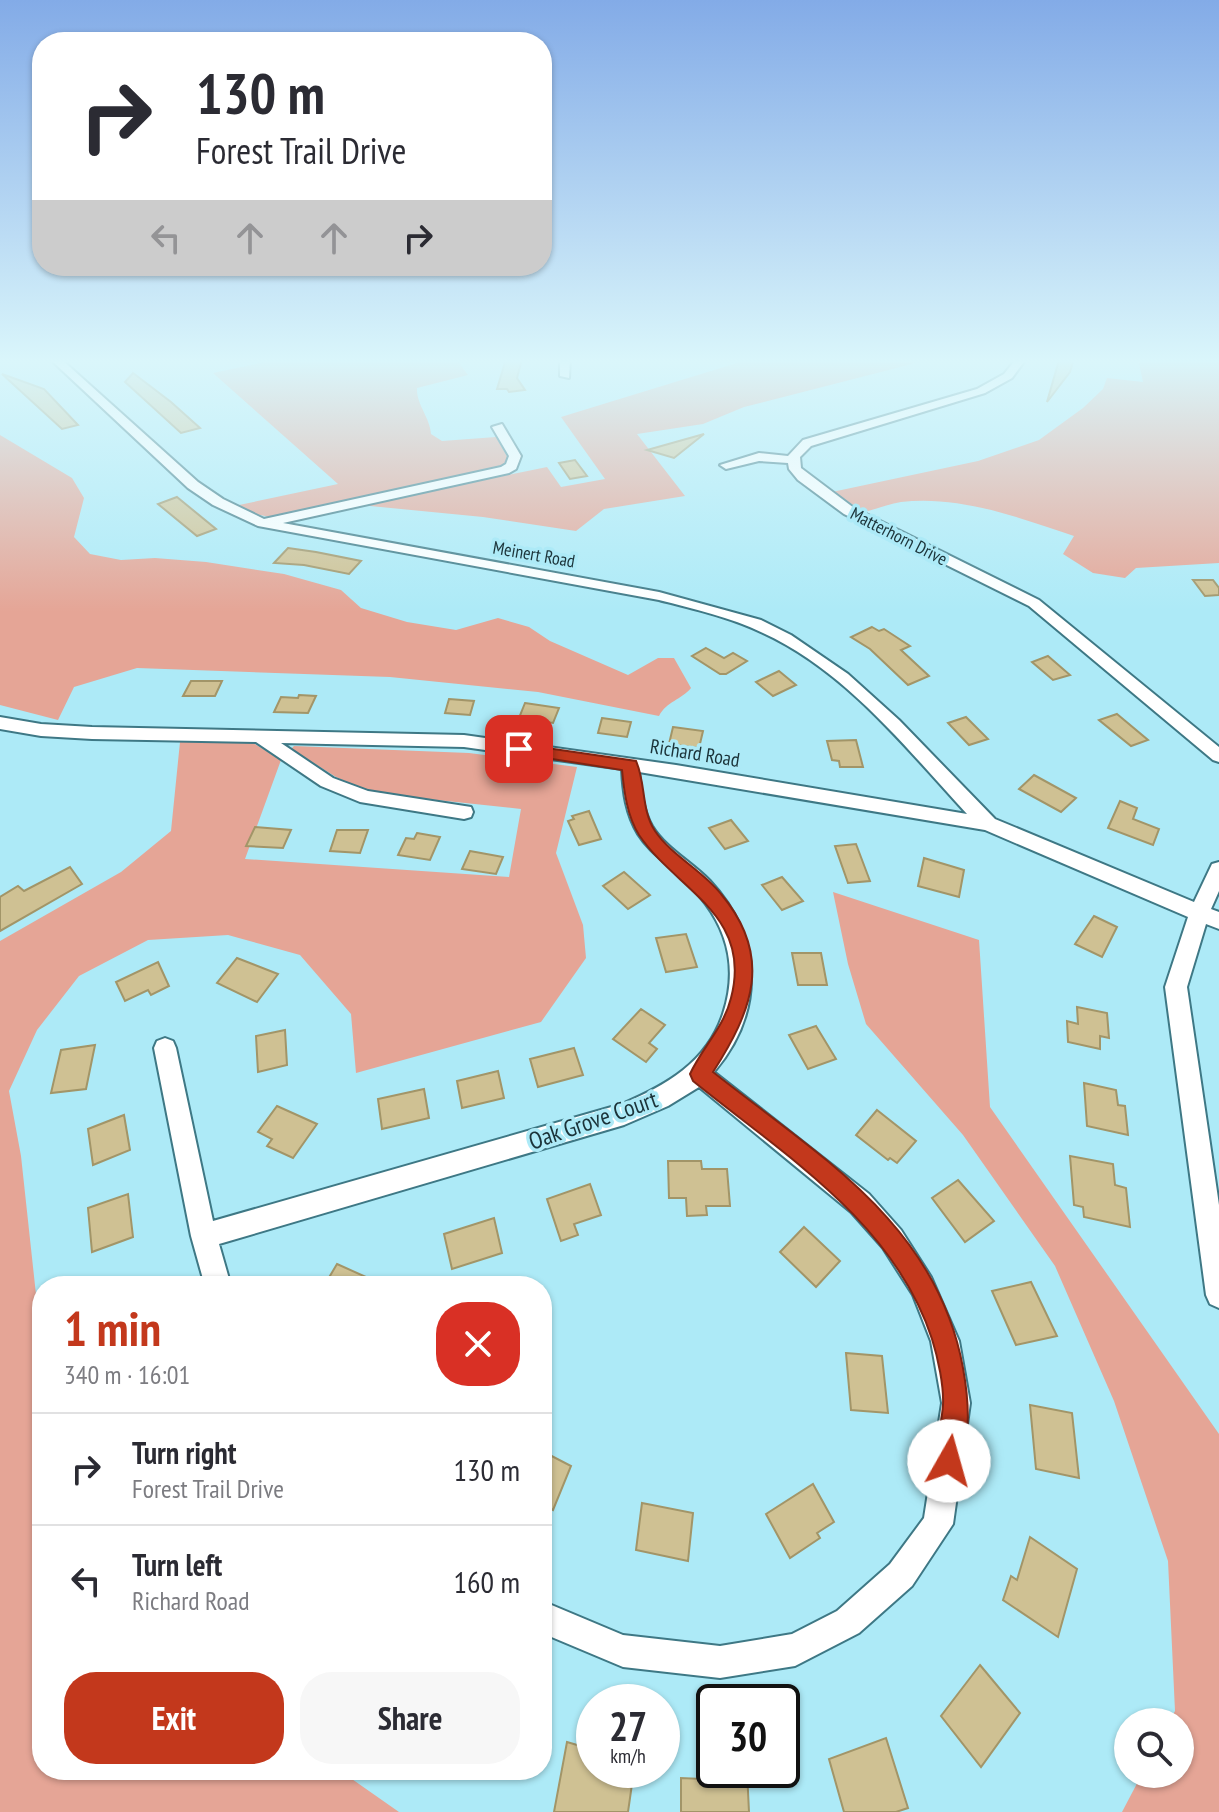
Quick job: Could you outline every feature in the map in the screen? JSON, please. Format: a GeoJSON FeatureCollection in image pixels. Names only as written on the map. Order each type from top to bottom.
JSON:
{"type":"FeatureCollection","features":[{"type":"Feature","properties":{"kind":"street","name":"Meinert Road"},"geometry":{"type":"LineString","coordinates":[[148,444],[193,485],[218,502],[263,523],[659,596],[759,625],[786,638],[857,690],[988,824]]}},
{"type":"Feature","properties":{"kind":"street"},"geometry":{"type":"LineString","coordinates":[[263,523],[505,470],[516,461],[508,444]]}},
{"type":"Feature","properties":{"kind":"street"},"geometry":{"type":"LineString","coordinates":[[726,465],[759,457],[793,460],[800,448],[808,444]]}},
{"type":"Feature","properties":{"kind":"street","name":"Matterhorn Drive"},"geometry":{"type":"LineString","coordinates":[[793,460],[795,469],[802,477],[849,511],[1034,603],[1219,756]]}},
{"type":"Feature","properties":{"kind":"street","name":"Richard Road"},"geometry":{"type":"LineString","coordinates":[[0,723],[41,730],[92,733],[464,741],[630,765],[988,824],[1209,917]]}},
{"type":"Feature","properties":{"kind":"street"},"geometry":{"type":"LineString","coordinates":[[259,736],[327,782],[366,797],[464,812]]}},
{"type":"Feature","properties":{"kind":"street"},"geometry":{"type":"LineString","coordinates":[[552,1621],[623,1651],[720,1662],[795,1650],[848,1622],[901,1575],[938,1524],[956,1403],[945,1341],[922,1286],[892,1239],[860,1203],[700,1074],[728,1032],[742,997],[743,961],[735,931],[715,898],[656,845],[645,830],[633,794],[630,765]]}},
{"type":"Feature","properties":{"kind":"street"},"geometry":{"type":"LineString","coordinates":[[1219,869],[1209,917],[1176,987],[1219,1295]]}},
{"type":"Feature","properties":{"kind":"street"},"geometry":{"type":"LineString","coordinates":[[165,1048],[215,1276]]}},
{"type":"Feature","properties":{"kind":"street","name":"Oak Grove Court"},"geometry":{"type":"LineString","coordinates":[[204,1236],[624,1114],[662,1098],[700,1074]]}},
{"type":"Feature","properties":{"kind":"shaded area"},"geometry":{"type":"Polygon","coordinates":[[[0,444],[14,444],[72,478],[84,498],[74,537],[90,554],[121,560],[155,558],[206,562],[284,574],[341,590],[361,608],[407,622],[456,630],[498,618],[529,627],[550,641],[628,675],[658,658],[674,658],[691,688],[659,716],[538,692],[390,677],[137,668],[74,687],[58,720],[0,705],[0,444]]]}},
{"type":"Feature","properties":{"kind":"shaded area"},"geometry":{"type":"Polygon","coordinates":[[[292,444],[500,444],[509,460],[502,468],[487,474],[270,517],[255,514],[239,505],[338,484],[292,444]]]}},
{"type":"Feature","properties":{"kind":"shaded area"},"geometry":{"type":"Polygon","coordinates":[[[580,444],[644,444],[685,496],[604,509],[576,531],[483,517],[360,505],[547,467],[561,487],[605,479],[580,444]]]}},
{"type":"Feature","properties":{"kind":"shaded area"},"geometry":{"type":"Polygon","coordinates":[[[1029,444],[1219,444],[1219,563],[1136,568],[1125,578],[1093,573],[1063,554],[1074,536],[1033,522],[945,502],[901,502],[865,512],[832,492],[978,461],[1029,444]]]}},
{"type":"Feature","properties":{"kind":"shaded area"},"geometry":{"type":"Polygon","coordinates":[[[250,741],[281,760],[245,859],[509,877],[521,809],[371,793],[336,777],[291,749],[294,746],[469,753],[577,767],[556,853],[583,925],[586,958],[541,1022],[356,1073],[351,1014],[300,955],[228,935],[148,940],[79,976],[37,1030],[9,1091],[21,1156],[34,1276],[32,1780],[353,1780],[399,1812],[0,1812],[0,941],[121,872],[171,831],[180,742],[250,741]]]}},
{"type":"Feature","properties":{"kind":"shaded area"},"geometry":{"type":"Polygon","coordinates":[[[833,892],[979,940],[990,1107],[1219,1434],[1219,1812],[1122,1812],[1135,1788],[1194,1788],[1194,1708],[1175,1708],[1168,1561],[1114,1401],[1055,1266],[963,1135],[866,1024],[848,964],[833,892]]]}},
{"type":"Feature","properties":{"kind":"building"},"geometry":{"type":"Polygon","coordinates":[[[670,444],[692,444],[674,458],[647,450],[670,444]]]}},
{"type":"Feature","properties":{"kind":"building"},"geometry":{"type":"Polygon","coordinates":[[[575,460],[587,476],[570,479],[559,463],[575,460]]]}},
{"type":"Feature","properties":{"kind":"building"},"geometry":{"type":"Polygon","coordinates":[[[177,497],[216,529],[197,536],[158,504],[177,497]]]}},
{"type":"Feature","properties":{"kind":"building"},"geometry":{"type":"Polygon","coordinates":[[[288,548],[361,561],[349,574],[274,563],[288,548]]]}},
{"type":"Feature","properties":{"kind":"building"},"geometry":{"type":"Polygon","coordinates":[[[1193,580],[1213,580],[1219,588],[1219,595],[1205,596],[1193,580]]]}},
{"type":"Feature","properties":{"kind":"building"},"geometry":{"type":"Polygon","coordinates":[[[872,627],[879,631],[884,629],[910,646],[901,650],[929,676],[908,685],[870,649],[851,637],[872,627]]]}},
{"type":"Feature","properties":{"kind":"building"},"geometry":{"type":"Polygon","coordinates":[[[706,648],[724,658],[733,653],[747,661],[726,674],[720,674],[692,656],[706,648]]]}},
{"type":"Feature","properties":{"kind":"building"},"geometry":{"type":"Polygon","coordinates":[[[1048,656],[1070,675],[1053,680],[1032,662],[1048,656]]]}},
{"type":"Feature","properties":{"kind":"building"},"geometry":{"type":"Polygon","coordinates":[[[779,671],[796,685],[773,696],[756,682],[779,671]]]}},
{"type":"Feature","properties":{"kind":"building"},"geometry":{"type":"Polygon","coordinates":[[[191,681],[222,681],[215,696],[183,696],[191,681]]]}},
{"type":"Feature","properties":{"kind":"building"},"geometry":{"type":"Polygon","coordinates":[[[299,695],[316,696],[308,713],[274,712],[281,697],[298,698],[299,695]]]}},
{"type":"Feature","properties":{"kind":"building"},"geometry":{"type":"Polygon","coordinates":[[[449,699],[474,701],[470,715],[445,713],[449,699]]]}},
{"type":"Feature","properties":{"kind":"building"},"geometry":{"type":"Polygon","coordinates":[[[525,703],[559,708],[553,723],[519,718],[525,703]]]}},
{"type":"Feature","properties":{"kind":"building"},"geometry":{"type":"Polygon","coordinates":[[[1117,714],[1148,740],[1131,746],[1099,720],[1117,714]]]}},
{"type":"Feature","properties":{"kind":"building"},"geometry":{"type":"Polygon","coordinates":[[[966,717],[988,739],[969,745],[948,723],[966,717]]]}},
{"type":"Feature","properties":{"kind":"building"},"geometry":{"type":"Polygon","coordinates":[[[602,718],[631,722],[627,737],[598,733],[602,718]]]}},
{"type":"Feature","properties":{"kind":"building"},"geometry":{"type":"Polygon","coordinates":[[[673,727],[703,731],[699,748],[669,744],[673,727]]]}},
{"type":"Feature","properties":{"kind":"building"},"geometry":{"type":"Polygon","coordinates":[[[856,740],[863,767],[840,767],[839,761],[832,760],[827,741],[856,740]]]}},
{"type":"Feature","properties":{"kind":"building"},"geometry":{"type":"Polygon","coordinates":[[[1034,775],[1076,798],[1061,812],[1019,789],[1034,775]]]}},
{"type":"Feature","properties":{"kind":"building"},"geometry":{"type":"Polygon","coordinates":[[[1120,801],[1137,808],[1133,819],[1159,829],[1153,845],[1108,828],[1120,801]]]}},
{"type":"Feature","properties":{"kind":"building"},"geometry":{"type":"Polygon","coordinates":[[[589,811],[601,839],[579,845],[568,821],[574,819],[572,816],[589,811]]]}},
{"type":"Feature","properties":{"kind":"building"},"geometry":{"type":"Polygon","coordinates":[[[731,820],[748,841],[725,849],[709,828],[731,820]]]}},
{"type":"Feature","properties":{"kind":"building"},"geometry":{"type":"Polygon","coordinates":[[[255,827],[291,830],[283,848],[246,846],[255,827]]]}},
{"type":"Feature","properties":{"kind":"building"},"geometry":{"type":"Polygon","coordinates":[[[337,830],[368,830],[360,853],[330,851],[337,830]]]}},
{"type":"Feature","properties":{"kind":"building"},"geometry":{"type":"Polygon","coordinates":[[[417,833],[440,837],[430,860],[398,855],[406,838],[414,839],[417,833]]]}},
{"type":"Feature","properties":{"kind":"building"},"geometry":{"type":"Polygon","coordinates":[[[856,844],[870,881],[848,883],[835,846],[856,844]]]}},
{"type":"Feature","properties":{"kind":"building"},"geometry":{"type":"Polygon","coordinates":[[[470,851],[503,857],[496,874],[462,869],[470,851]]]}},
{"type":"Feature","properties":{"kind":"building"},"geometry":{"type":"Polygon","coordinates":[[[924,858],[964,870],[959,897],[918,886],[924,858]]]}},
{"type":"Feature","properties":{"kind":"building"},"geometry":{"type":"Polygon","coordinates":[[[70,867],[82,884],[0,931],[0,897],[18,886],[24,891],[70,867]]]}},
{"type":"Feature","properties":{"kind":"building"},"geometry":{"type":"Polygon","coordinates":[[[624,872],[650,895],[628,909],[603,886],[624,872]]]}},
{"type":"Feature","properties":{"kind":"building"},"geometry":{"type":"Polygon","coordinates":[[[782,877],[803,901],[782,910],[762,885],[782,877]]]}},
{"type":"Feature","properties":{"kind":"building"},"geometry":{"type":"Polygon","coordinates":[[[1094,916],[1117,927],[1102,957],[1075,944],[1094,916]]]}},
{"type":"Feature","properties":{"kind":"building"},"geometry":{"type":"Polygon","coordinates":[[[686,934],[697,967],[666,972],[656,938],[686,934]]]}},
{"type":"Feature","properties":{"kind":"building"},"geometry":{"type":"Polygon","coordinates":[[[792,953],[821,953],[827,985],[798,985],[792,953]]]}},
{"type":"Feature","properties":{"kind":"building"},"geometry":{"type":"Polygon","coordinates":[[[237,958],[278,974],[257,1002],[217,983],[237,958]]]}},
{"type":"Feature","properties":{"kind":"building"},"geometry":{"type":"Polygon","coordinates":[[[158,962],[169,986],[151,995],[148,990],[125,1001],[116,982],[158,962]]]}},
{"type":"Feature","properties":{"kind":"building"},"geometry":{"type":"Polygon","coordinates":[[[1077,1007],[1107,1013],[1109,1038],[1100,1036],[1100,1049],[1068,1042],[1067,1021],[1078,1024],[1077,1007]]]}},
{"type":"Feature","properties":{"kind":"building"},"geometry":{"type":"Polygon","coordinates":[[[641,1009],[665,1025],[649,1043],[657,1049],[646,1062],[613,1039],[641,1009]]]}},
{"type":"Feature","properties":{"kind":"building"},"geometry":{"type":"Polygon","coordinates":[[[816,1026],[836,1059],[808,1069],[789,1035],[816,1026]]]}},
{"type":"Feature","properties":{"kind":"building"},"geometry":{"type":"Polygon","coordinates":[[[285,1030],[287,1065],[258,1072],[256,1036],[285,1030]]]}},
{"type":"Feature","properties":{"kind":"building"},"geometry":{"type":"Polygon","coordinates":[[[95,1045],[86,1089],[51,1093],[61,1050],[95,1045]]]}},
{"type":"Feature","properties":{"kind":"building"},"geometry":{"type":"Polygon","coordinates":[[[574,1048],[583,1075],[538,1087],[530,1059],[574,1048]]]}},
{"type":"Feature","properties":{"kind":"building"},"geometry":{"type":"Polygon","coordinates":[[[498,1071],[504,1098],[462,1108],[457,1081],[498,1071]]]}},
{"type":"Feature","properties":{"kind":"building"},"geometry":{"type":"Polygon","coordinates":[[[1084,1083],[1116,1090],[1118,1105],[1125,1106],[1128,1135],[1087,1126],[1084,1083]]]}},
{"type":"Feature","properties":{"kind":"building"},"geometry":{"type":"Polygon","coordinates":[[[424,1089],[429,1118],[382,1129],[378,1099],[424,1089]]]}},
{"type":"Feature","properties":{"kind":"building"},"geometry":{"type":"Polygon","coordinates":[[[277,1106],[317,1124],[293,1158],[267,1146],[272,1139],[258,1132],[277,1106]]]}},
{"type":"Feature","properties":{"kind":"building"},"geometry":{"type":"Polygon","coordinates":[[[877,1110],[916,1141],[897,1163],[890,1158],[888,1160],[856,1135],[877,1110]]]}},
{"type":"Feature","properties":{"kind":"building"},"geometry":{"type":"Polygon","coordinates":[[[124,1115],[130,1150],[93,1165],[88,1129],[124,1115]]]}},
{"type":"Feature","properties":{"kind":"building"},"geometry":{"type":"Polygon","coordinates":[[[1070,1156],[1113,1164],[1115,1185],[1126,1188],[1130,1227],[1084,1217],[1083,1207],[1074,1205],[1070,1156]]]}},
{"type":"Feature","properties":{"kind":"building"},"geometry":{"type":"Polygon","coordinates":[[[668,1161],[701,1161],[702,1169],[727,1169],[730,1206],[706,1206],[707,1215],[687,1216],[686,1198],[669,1198],[668,1161]]]}},
{"type":"Feature","properties":{"kind":"building"},"geometry":{"type":"Polygon","coordinates":[[[958,1180],[994,1221],[965,1242],[932,1198],[958,1180]]]}},
{"type":"Feature","properties":{"kind":"building"},"geometry":{"type":"Polygon","coordinates":[[[590,1184],[601,1215],[574,1224],[578,1235],[561,1241],[547,1199],[590,1184]]]}},
{"type":"Feature","properties":{"kind":"building"},"geometry":{"type":"Polygon","coordinates":[[[128,1194],[133,1237],[92,1252],[88,1208],[128,1194]]]}},
{"type":"Feature","properties":{"kind":"building"},"geometry":{"type":"Polygon","coordinates":[[[494,1218],[502,1253],[452,1269],[444,1234],[494,1218]]]}},
{"type":"Feature","properties":{"kind":"building"},"geometry":{"type":"Polygon","coordinates":[[[804,1227],[840,1261],[816,1287],[780,1252],[804,1227]]]}},
{"type":"Feature","properties":{"kind":"building"},"geometry":{"type":"Polygon","coordinates":[[[337,1264],[364,1276],[330,1276],[337,1264]]]}},
{"type":"Feature","properties":{"kind":"building"},"geometry":{"type":"Polygon","coordinates":[[[1031,1282],[1057,1336],[1016,1345],[992,1291],[1031,1282]]]}},
{"type":"Feature","properties":{"kind":"building"},"geometry":{"type":"Polygon","coordinates":[[[846,1353],[882,1356],[888,1413],[851,1410],[846,1353]]]}},
{"type":"Feature","properties":{"kind":"building"},"geometry":{"type":"Polygon","coordinates":[[[1030,1405],[1072,1413],[1079,1478],[1036,1469],[1030,1405]]]}},
{"type":"Feature","properties":{"kind":"building"},"geometry":{"type":"Polygon","coordinates":[[[552,1456],[571,1466],[552,1509],[552,1456]]]}},
{"type":"Feature","properties":{"kind":"building"},"geometry":{"type":"Polygon","coordinates":[[[813,1484],[834,1522],[817,1533],[820,1538],[790,1558],[766,1514],[813,1484]]]}},
{"type":"Feature","properties":{"kind":"building"},"geometry":{"type":"Polygon","coordinates":[[[642,1503],[693,1513],[688,1561],[636,1550],[642,1503]]]}},
{"type":"Feature","properties":{"kind":"building"},"geometry":{"type":"Polygon","coordinates":[[[1030,1537],[1077,1569],[1058,1637],[1003,1600],[1011,1576],[1017,1580],[1030,1537]]]}},
{"type":"Feature","properties":{"kind":"building"},"geometry":{"type":"Polygon","coordinates":[[[980,1665],[1020,1713],[981,1767],[941,1716],[980,1665]]]}},
{"type":"Feature","properties":{"kind":"building"},"geometry":{"type":"Polygon","coordinates":[[[886,1738],[908,1808],[896,1812],[844,1812],[829,1759],[886,1738]]]}},
{"type":"Feature","properties":{"kind":"building"},"geometry":{"type":"Polygon","coordinates":[[[567,1742],[576,1745],[576,1788],[631,1788],[628,1812],[554,1812],[567,1742]]]}},
{"type":"Feature","properties":{"kind":"building"},"geometry":{"type":"Polygon","coordinates":[[[681,1778],[696,1779],[696,1788],[748,1788],[749,1812],[681,1812],[681,1778]]]}},
{"type":"Feature","properties":{"kind":"route"},"geometry":{"type":"LineString","coordinates":[[519,749],[630,765],[638,816],[645,830],[656,845],[715,898],[735,931],[743,961],[742,997],[728,1032],[700,1074],[860,1203],[892,1239],[922,1286],[945,1341],[956,1403],[949,1461]]}}]}
